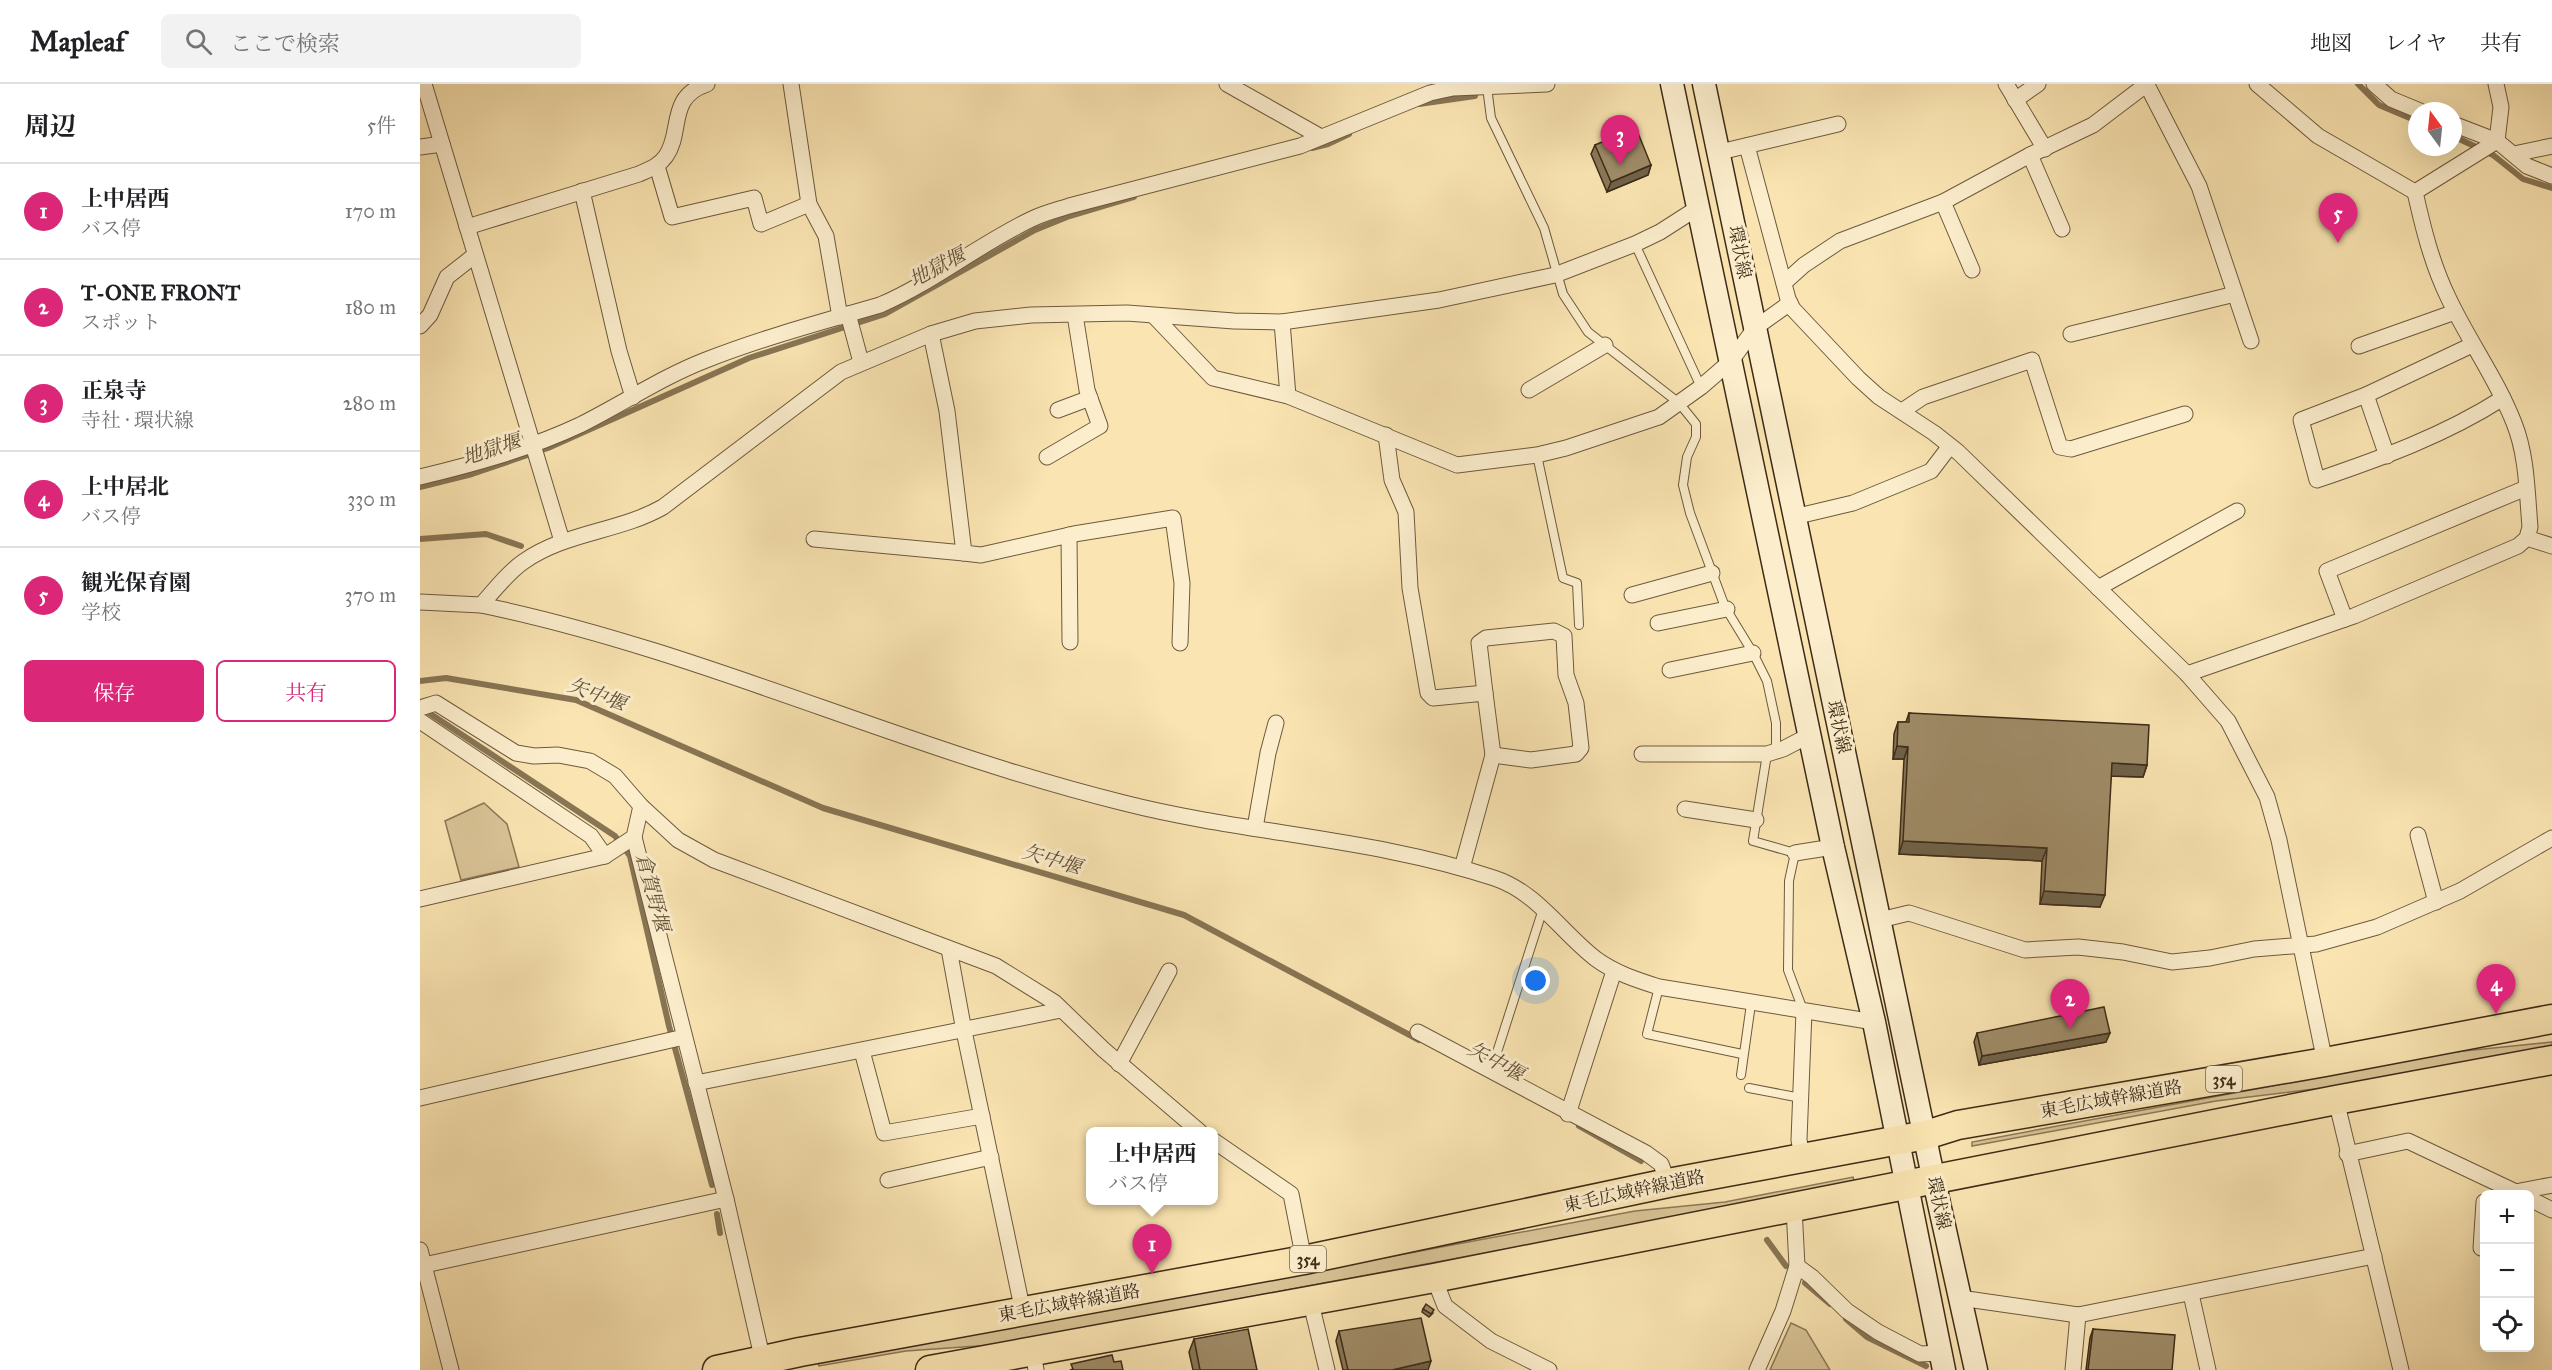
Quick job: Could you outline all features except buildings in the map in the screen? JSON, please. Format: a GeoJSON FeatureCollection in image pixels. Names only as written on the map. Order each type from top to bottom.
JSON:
{"type":"FeatureCollection","features":[{"type":"Feature","properties":{"kind":"highway","name":"東毛広域幹線道路"},"geometry":{"type":"LineString","coordinates":[[743,1367],[1023,1311],[1305,1260],[1668,1183],[1926,1135],[1958,1125],[2325,1062],[2552,1019]]}},
{"type":"Feature","properties":{"kind":"highway","name":"354"},"geometry":{"type":"LineString","coordinates":[[930,1370],[1034,1361],[1310,1299],[1434,1278],[2336,1100],[2552,1060]]}},
{"type":"Feature","properties":{"kind":"street"},"geometry":{"type":"LineString","coordinates":[[424,84],[562,541]]}},
{"type":"Feature","properties":{"kind":"street"},"geometry":{"type":"LineString","coordinates":[[467,227],[657,166],[668,154],[686,89],[707,84]]}},
{"type":"Feature","properties":{"kind":"street"},"geometry":{"type":"LineString","coordinates":[[791,84],[809,204],[826,236],[844,316],[861,362]]}},
{"type":"Feature","properties":{"kind":"street"},"geometry":{"type":"LineString","coordinates":[[1227,84],[1321,137]]}},
{"type":"Feature","properties":{"kind":"street"},"geometry":{"type":"LineString","coordinates":[[420,477],[482,462],[532,445],[579,425],[704,361],[902,295],[984,245],[1035,218],[1069,206],[1300,146],[1409,100],[1452,86],[1547,84]]}},
{"type":"Feature","properties":{"kind":"street","name":"環状線"},"geometry":{"type":"LineString","coordinates":[[1672,84],[1833,847],[1874,1022],[1942,1362]]}},
{"type":"Feature","properties":{"kind":"street","name":"環状線"},"geometry":{"type":"LineString","coordinates":[[1704,84],[1976,1370]]}},
{"type":"Feature","properties":{"kind":"street"},"geometry":{"type":"LineString","coordinates":[[2006,84],[2045,148]]}},
{"type":"Feature","properties":{"kind":"street"},"geometry":{"type":"LineString","coordinates":[[2014,99],[2038,84]]}},
{"type":"Feature","properties":{"kind":"street"},"geometry":{"type":"LineString","coordinates":[[1784,283],[1804,265],[1840,241],[1942,202],[2030,155],[2093,125],[2147,84],[2199,186],[2251,341]]}},
{"type":"Feature","properties":{"kind":"street"},"geometry":{"type":"LineString","coordinates":[[2187,674],[2345,620],[2518,546],[2527,538],[2530,527],[2523,457],[2515,425],[2503,398],[2455,312],[2425,238],[2415,192],[2318,136],[2257,84]]}},
{"type":"Feature","properties":{"kind":"street"},"geometry":{"type":"LineString","coordinates":[[2374,84],[2391,99],[2408,106]]}},
{"type":"Feature","properties":{"kind":"street"},"geometry":{"type":"LineString","coordinates":[[2496,84],[2501,107],[2498,141]]}},
{"type":"Feature","properties":{"kind":"street"},"geometry":{"type":"LineString","coordinates":[[1720,152],[1838,124]]}},
{"type":"Feature","properties":{"kind":"street"},"geometry":{"type":"LineString","coordinates":[[2462,127],[2498,141],[2527,166],[2552,176]]}},
{"type":"Feature","properties":{"kind":"street"},"geometry":{"type":"LineString","coordinates":[[2415,192],[2498,141]]}},
{"type":"Feature","properties":{"kind":"street"},"geometry":{"type":"LineString","coordinates":[[420,147],[442,144]]}},
{"type":"Feature","properties":{"kind":"street"},"geometry":{"type":"LineString","coordinates":[[1747,146],[1793,309],[1858,378],[1880,397],[1950,446],[2187,674],[2228,721],[2267,797],[2302,945],[2325,1062]]}},
{"type":"Feature","properties":{"kind":"street"},"geometry":{"type":"LineString","coordinates":[[2514,154],[2552,146]]}},
{"type":"Feature","properties":{"kind":"street"},"geometry":{"type":"LineString","coordinates":[[2030,155],[2062,229]]}},
{"type":"Feature","properties":{"kind":"street"},"geometry":{"type":"LineString","coordinates":[[657,166],[672,217],[754,198],[761,224],[809,204]]}},
{"type":"Feature","properties":{"kind":"street"},"geometry":{"type":"LineString","coordinates":[[582,191],[619,351],[633,397]]}},
{"type":"Feature","properties":{"kind":"street"},"geometry":{"type":"LineString","coordinates":[[1942,202],[1972,270]]}},
{"type":"Feature","properties":{"kind":"street"},"geometry":{"type":"LineString","coordinates":[[481,605],[521,563],[562,541],[641,519],[663,507],[841,372],[931,334],[991,318],[1127,314],[1282,322],[1439,300],[1555,275],[1635,244],[1660,232],[1699,207]]}},
{"type":"Feature","properties":{"kind":"street"},"geometry":{"type":"LineString","coordinates":[[420,326],[430,315],[447,278],[475,255]]}},
{"type":"Feature","properties":{"kind":"street"},"geometry":{"type":"LineString","coordinates":[[2071,334],[2235,294]]}},
{"type":"Feature","properties":{"kind":"street"},"geometry":{"type":"LineString","coordinates":[[1154,316],[1214,378],[1288,396],[1457,465],[1537,455],[1566,448],[1659,417],[1701,387],[1731,361],[1755,328],[1790,303]]}},
{"type":"Feature","properties":{"kind":"street"},"geometry":{"type":"LineString","coordinates":[[2359,346],[2455,312]]}},
{"type":"Feature","properties":{"kind":"street"},"geometry":{"type":"LineString","coordinates":[[1047,457],[1100,426],[1090,398],[1075,315]]}},
{"type":"Feature","properties":{"kind":"street"},"geometry":{"type":"LineString","coordinates":[[1282,322],[1288,396]]}},
{"type":"Feature","properties":{"kind":"street"},"geometry":{"type":"LineString","coordinates":[[931,334],[947,411],[964,553]]}},
{"type":"Feature","properties":{"kind":"street"},"geometry":{"type":"LineString","coordinates":[[1529,390],[1605,345]]}},
{"type":"Feature","properties":{"kind":"street"},"geometry":{"type":"LineString","coordinates":[[2472,345],[2366,395],[2301,420],[2317,480],[2387,456],[2467,421],[2503,398]]}},
{"type":"Feature","properties":{"kind":"street"},"geometry":{"type":"LineString","coordinates":[[1902,411],[1923,398],[2032,360],[2060,447],[2071,449],[2185,414]]}},
{"type":"Feature","properties":{"kind":"street"},"geometry":{"type":"LineString","coordinates":[[2366,395],[2387,456]]}},
{"type":"Feature","properties":{"kind":"street"},"geometry":{"type":"LineString","coordinates":[[1058,410],[1090,398]]}},
{"type":"Feature","properties":{"kind":"street"},"geometry":{"type":"LineString","coordinates":[[1386,435],[1392,480],[1406,512],[1410,588],[1428,693],[1433,698],[1485,693]]}},
{"type":"Feature","properties":{"kind":"street"},"geometry":{"type":"LineString","coordinates":[[1794,517],[1853,502],[1931,471],[1950,446]]}},
{"type":"Feature","properties":{"kind":"street"},"geometry":{"type":"LineString","coordinates":[[2345,620],[2327,571],[2526,488]]}},
{"type":"Feature","properties":{"kind":"street"},"geometry":{"type":"LineString","coordinates":[[2098,588],[2237,511]]}},
{"type":"Feature","properties":{"kind":"street"},"geometry":{"type":"LineString","coordinates":[[814,539],[981,555],[1069,535],[1173,518],[1182,583],[1180,643]]}},
{"type":"Feature","properties":{"kind":"street"},"geometry":{"type":"LineString","coordinates":[[1069,535],[1070,642]]}},
{"type":"Feature","properties":{"kind":"street"},"geometry":{"type":"LineString","coordinates":[[2527,538],[2552,546]]}},
{"type":"Feature","properties":{"kind":"street"},"geometry":{"type":"LineString","coordinates":[[1632,595],[1712,573]]}},
{"type":"Feature","properties":{"kind":"street"},"geometry":{"type":"LineString","coordinates":[[420,602],[481,605],[546,620],[638,647],[910,740],[1125,804],[1378,850],[1462,868],[1498,879],[1532,897],[1596,959],[1614,970],[1659,987],[1750,1004],[1874,1022]]}},
{"type":"Feature","properties":{"kind":"street"},"geometry":{"type":"LineString","coordinates":[[1658,623],[1727,609]]}},
{"type":"Feature","properties":{"kind":"street"},"geometry":{"type":"LineString","coordinates":[[1462,868],[1493,755],[1479,643],[1486,638],[1554,631],[1564,636],[1566,675],[1576,703],[1581,748],[1576,754],[1531,760],[1493,755]]}},
{"type":"Feature","properties":{"kind":"street"},"geometry":{"type":"LineString","coordinates":[[1670,670],[1753,652]]}},
{"type":"Feature","properties":{"kind":"street"},"geometry":{"type":"LineString","coordinates":[[424,706],[436,703],[516,753],[534,756],[558,755],[590,761],[615,776],[641,806],[678,840],[714,860],[996,966],[1054,1002],[1119,1064],[1195,1127]]}},
{"type":"Feature","properties":{"kind":"street"},"geometry":{"type":"LineString","coordinates":[[420,721],[591,836],[621,845]]}},
{"type":"Feature","properties":{"kind":"street"},"geometry":{"type":"LineString","coordinates":[[1255,828],[1268,753],[1276,723]]}},
{"type":"Feature","properties":{"kind":"street"},"geometry":{"type":"LineString","coordinates":[[1642,754],[1772,752],[1810,735]]}},
{"type":"Feature","properties":{"kind":"street"},"geometry":{"type":"LineString","coordinates":[[641,806],[621,845],[684,1037],[726,1199],[743,1367]]}},
{"type":"Feature","properties":{"kind":"street"},"geometry":{"type":"LineString","coordinates":[[1685,809],[1756,820]]}},
{"type":"Feature","properties":{"kind":"street"},"geometry":{"type":"LineString","coordinates":[[2418,835],[2436,902]]}},
{"type":"Feature","properties":{"kind":"street"},"geometry":{"type":"LineString","coordinates":[[1880,920],[1909,913],[2025,950],[2078,947],[2123,952],[2172,962],[2210,958],[2254,949],[2316,945],[2377,927],[2460,891],[2552,838]]}},
{"type":"Feature","properties":{"kind":"street"},"geometry":{"type":"LineString","coordinates":[[420,898],[621,845]]}},
{"type":"Feature","properties":{"kind":"street"},"geometry":{"type":"LineString","coordinates":[[1795,853],[1833,847]]}},
{"type":"Feature","properties":{"kind":"street"},"geometry":{"type":"LineString","coordinates":[[949,949],[1023,1311]]}},
{"type":"Feature","properties":{"kind":"street"},"geometry":{"type":"LineString","coordinates":[[1569,1114],[1614,970]]}},
{"type":"Feature","properties":{"kind":"street"},"geometry":{"type":"LineString","coordinates":[[1119,1064],[1169,971]]}},
{"type":"Feature","properties":{"kind":"street"},"geometry":{"type":"LineString","coordinates":[[696,1083],[1061,1010]]}},
{"type":"Feature","properties":{"kind":"street"},"geometry":{"type":"LineString","coordinates":[[1802,1157],[1799,1140],[1804,1011]]}},
{"type":"Feature","properties":{"kind":"street"},"geometry":{"type":"LineString","coordinates":[[1418,1032],[1646,1154],[1661,1164],[1668,1183]]}},
{"type":"Feature","properties":{"kind":"street"},"geometry":{"type":"LineString","coordinates":[[420,1098],[684,1037]]}},
{"type":"Feature","properties":{"kind":"street"},"geometry":{"type":"LineString","coordinates":[[862,1051],[884,1133],[982,1116]]}},
{"type":"Feature","properties":{"kind":"street"},"geometry":{"type":"LineString","coordinates":[[2336,1100],[2347,1154],[2401,1370]]}},
{"type":"Feature","properties":{"kind":"street"},"geometry":{"type":"LineString","coordinates":[[2347,1154],[2408,1141],[2511,1190]]}},
{"type":"Feature","properties":{"kind":"street"},"geometry":{"type":"LineString","coordinates":[[1218,1144],[1291,1194],[1305,1260]]}},
{"type":"Feature","properties":{"kind":"street"},"geometry":{"type":"LineString","coordinates":[[888,1180],[991,1157]]}},
{"type":"Feature","properties":{"kind":"street"},"geometry":{"type":"LineString","coordinates":[[2485,1190],[2486,1178]]}},
{"type":"Feature","properties":{"kind":"street"},"geometry":{"type":"LineString","coordinates":[[2530,1190],[2552,1185]]}},
{"type":"Feature","properties":{"kind":"street"},"geometry":{"type":"LineString","coordinates":[[451,1370],[421,1260],[726,1199]]}},
{"type":"Feature","properties":{"kind":"street"},"geometry":{"type":"LineString","coordinates":[[2534,1201],[2552,1210]]}},
{"type":"Feature","properties":{"kind":"street"},"geometry":{"type":"LineString","coordinates":[[1757,1370],[1783,1311],[1797,1266],[1794,1208]]}},
{"type":"Feature","properties":{"kind":"street"},"geometry":{"type":"LineString","coordinates":[[1960,1298],[2078,1314],[2191,1294],[2373,1257]]}},
{"type":"Feature","properties":{"kind":"street"},"geometry":{"type":"LineString","coordinates":[[1797,1266],[1847,1311],[1878,1332],[1910,1351],[1942,1362]]}},
{"type":"Feature","properties":{"kind":"street"},"geometry":{"type":"LineString","coordinates":[[1434,1278],[1445,1306],[1491,1341],[1549,1370]]}},
{"type":"Feature","properties":{"kind":"street"},"geometry":{"type":"LineString","coordinates":[[2191,1294],[2208,1370]]}},
{"type":"Feature","properties":{"kind":"street"},"geometry":{"type":"LineString","coordinates":[[1310,1299],[1327,1370]]}},
{"type":"Feature","properties":{"kind":"street"},"geometry":{"type":"LineString","coordinates":[[2073,1370],[2078,1314]]}},
{"type":"Feature","properties":{"kind":"lane"},"geometry":{"type":"LineString","coordinates":[[1487,87],[1491,118],[1544,228],[1551,250],[1555,275],[1563,294],[1588,332],[1679,403],[1696,424],[1696,437],[1687,457],[1683,485],[1690,513],[1727,609],[1753,652],[1767,681],[1776,723],[1753,841],[1795,853],[1789,880],[1788,970],[1804,1011]]}},
{"type":"Feature","properties":{"kind":"lane"},"geometry":{"type":"LineString","coordinates":[[1635,244],[1701,387]]}},
{"type":"Feature","properties":{"kind":"lane"},"geometry":{"type":"LineString","coordinates":[[1537,455],[1563,578],[1577,583],[1579,625]]}},
{"type":"Feature","properties":{"kind":"lane"},"geometry":{"type":"LineString","coordinates":[[1491,1071],[1543,909]]}},
{"type":"Feature","properties":{"kind":"lane"},"geometry":{"type":"LineString","coordinates":[[1659,987],[1647,1034],[1742,1054]]}},
{"type":"Feature","properties":{"kind":"lane"},"geometry":{"type":"LineString","coordinates":[[1741,1075],[1750,1004]]}},
{"type":"Feature","properties":{"kind":"lane"},"geometry":{"type":"LineString","coordinates":[[1749,1088],[1801,1098]]}},
{"type":"Feature","properties":{"kind":"shaded area"},"geometry":{"type":"Polygon","coordinates":[[[484,803],[507,824],[519,867],[461,880],[445,821],[484,803]]]}},
{"type":"Feature","properties":{"kind":"shaded area"},"geometry":{"type":"Polygon","coordinates":[[[2552,1042],[2552,1047],[2330,1087],[2216,1101],[1972,1146],[1972,1142],[2454,1052],[2552,1042]]]}},
{"type":"Feature","properties":{"kind":"shaded area"},"geometry":{"type":"Polygon","coordinates":[[[1853,1177],[1855,1184],[992,1345],[906,1351],[819,1366],[818,1363],[1635,1211],[1725,1202],[1853,1177]]]}},
{"type":"Feature","properties":{"kind":"shaded area"},"geometry":{"type":"Polygon","coordinates":[[[1791,1323],[1806,1330],[1830,1370],[1770,1370],[1791,1323]]]}},
{"type":"Feature","properties":{"kind":"waterway"},"geometry":{"type":"LineString","coordinates":[[2358,84],[2379,105],[2408,117]]}},
{"type":"Feature","properties":{"kind":"waterway","name":"地獄堰"},"geometry":{"type":"LineString","coordinates":[[1419,104],[1475,96]]}},
{"type":"Feature","properties":{"kind":"waterway","name":"地獄堰"},"geometry":{"type":"LineString","coordinates":[[1312,148],[1328,144],[1349,134]]}},
{"type":"Feature","properties":{"kind":"waterway"},"geometry":{"type":"LineString","coordinates":[[2462,140],[2493,155],[2523,179],[2552,188]]}},
{"type":"Feature","properties":{"kind":"waterway","name":"地獄堰"},"geometry":{"type":"LineString","coordinates":[[420,487],[472,474],[548,448],[749,358],[885,314],[1035,230],[1067,217],[1134,197]]}},
{"type":"Feature","properties":{"kind":"waterway"},"geometry":{"type":"LineString","coordinates":[[420,539],[486,534],[521,546]]}},
{"type":"Feature","properties":{"kind":"waterway","name":"矢中堰"},"geometry":{"type":"LineString","coordinates":[[420,681],[446,678],[576,700],[823,808],[1184,915],[1419,1040]]}},
{"type":"Feature","properties":{"kind":"waterway","name":"倉賀野堰"},"geometry":{"type":"LineString","coordinates":[[423,709],[615,836],[630,856],[669,1026],[712,1185]]}},
{"type":"Feature","properties":{"kind":"waterway","name":"矢中堰"},"geometry":{"type":"LineString","coordinates":[[1579,1126],[1641,1161]]}},
{"type":"Feature","properties":{"kind":"waterway","name":"倉賀野堰"},"geometry":{"type":"LineString","coordinates":[[717,1214],[720,1233]]}},
{"type":"Feature","properties":{"kind":"waterway","name":"矢中堰"},"geometry":{"type":"LineString","coordinates":[[1767,1240],[1786,1266]]}},
{"type":"Feature","properties":{"kind":"waterway","name":"矢中堰"},"geometry":{"type":"LineString","coordinates":[[1805,1283],[1830,1304]]}},
{"type":"Feature","properties":{"kind":"waterway","name":"矢中堰"},"geometry":{"type":"LineString","coordinates":[[1846,1319],[1867,1337],[1926,1366]]}},
{"type":"Feature","properties":{"kind":"place","name":"正泉寺"},"geometry":{"type":"Point","coordinates":[1620,165]}},
{"type":"Feature","properties":{"kind":"place","name":"観光保育園"},"geometry":{"type":"Point","coordinates":[2338,243]}},
{"type":"Feature","properties":{"kind":"place","name":"上中居北"},"geometry":{"type":"Point","coordinates":[2496,1014]}},
{"type":"Feature","properties":{"kind":"place","name":"T-ONE FRONT"},"geometry":{"type":"Point","coordinates":[2070,1029]}},
{"type":"Feature","properties":{"kind":"place","name":"上中居西"},"geometry":{"type":"Point","coordinates":[1152,1274]}}]}
